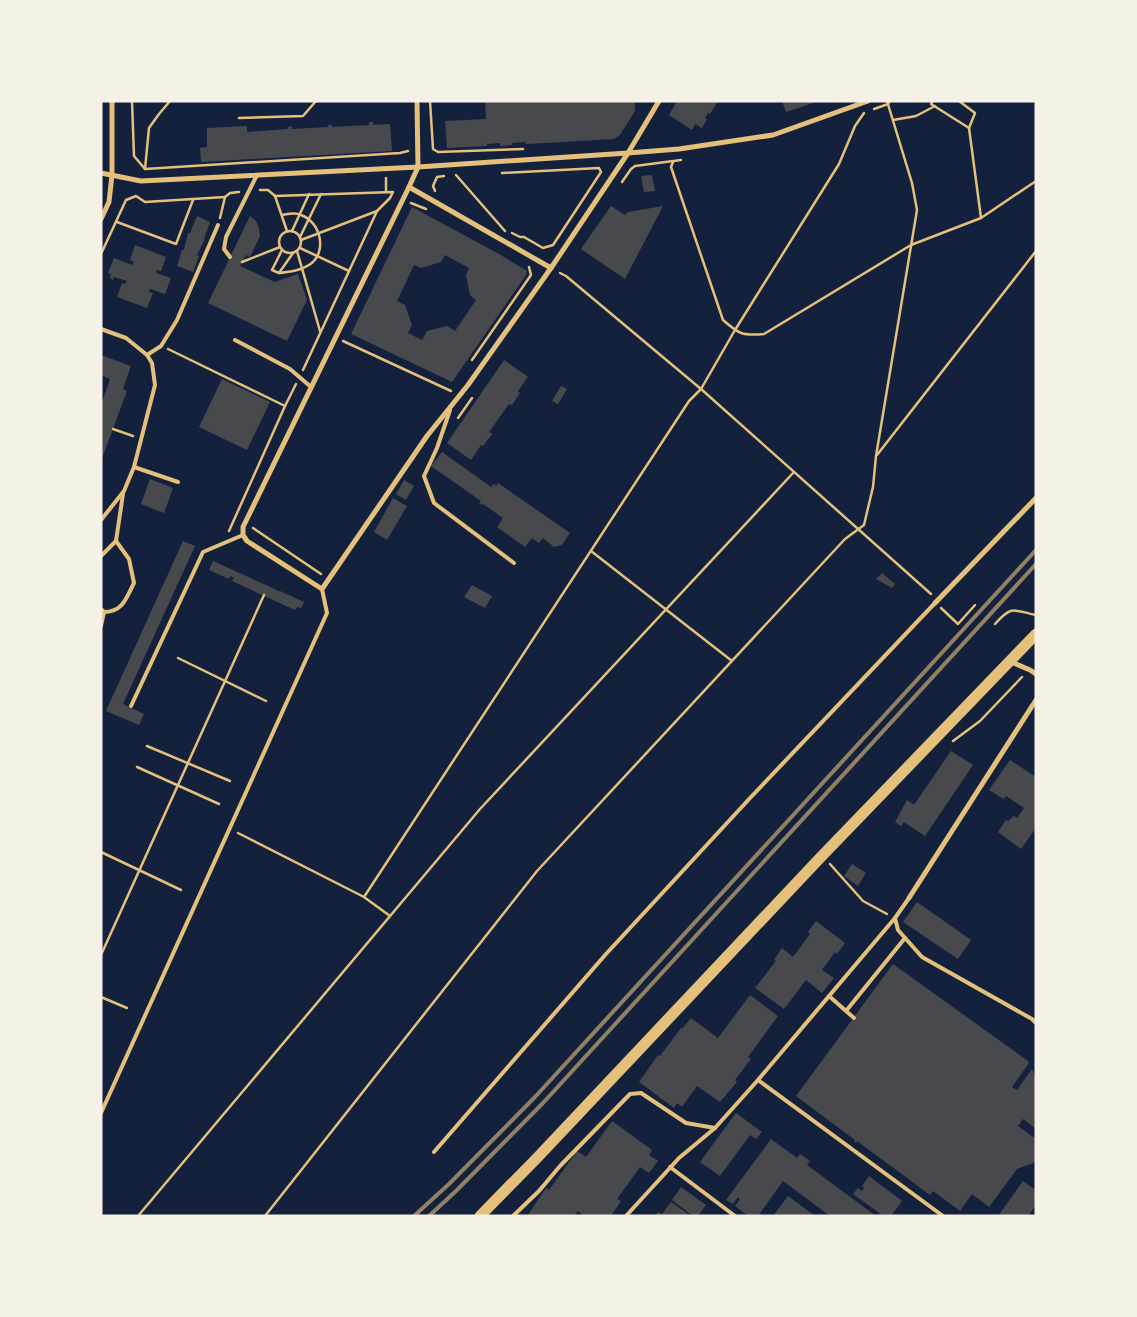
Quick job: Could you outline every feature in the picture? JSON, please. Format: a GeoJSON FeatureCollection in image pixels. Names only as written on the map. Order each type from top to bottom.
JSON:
{"type":"FeatureCollection","features":[{"type":"Feature","properties":{"kind":"main road"},"geometry":{"type":"LineString","coordinates":[[480,1216],[1009,661],[1034,639]]}},
{"type":"Feature","properties":{"kind":"street"},"geometry":{"type":"LineString","coordinates":[[101,219],[109,202],[112,176],[112,101]]}},
{"type":"Feature","properties":{"kind":"street"},"geometry":{"type":"LineString","coordinates":[[416,101],[418,167],[410,187],[243,527],[243,535],[247,541],[322,589],[428,436],[450,410],[551,268],[628,153],[659,101]]}},
{"type":"Feature","properties":{"kind":"street"},"geometry":{"type":"LineString","coordinates":[[101,172],[141,181],[418,167],[679,149],[773,135],[868,101]]}},
{"type":"Feature","properties":{"kind":"street"},"geometry":{"type":"LineString","coordinates":[[410,187],[551,268]]}},
{"type":"Feature","properties":{"kind":"street"},"geometry":{"type":"LineString","coordinates":[[935,602],[1036,498]]}},
{"type":"Feature","properties":{"kind":"street"},"geometry":{"type":"LineString","coordinates":[[1009,661],[1036,674]]}},
{"type":"Feature","properties":{"kind":"street"},"geometry":{"type":"LineString","coordinates":[[909,898],[1036,700]]}},
{"type":"Feature","properties":{"kind":"lane"},"geometry":{"type":"LineString","coordinates":[[230,257],[224,249],[226,237],[257,175]]}},
{"type":"Feature","properties":{"kind":"lane"},"geometry":{"type":"LineString","coordinates":[[147,355],[161,346],[177,320],[218,224]]}},
{"type":"Feature","properties":{"kind":"lane"},"geometry":{"type":"LineString","coordinates":[[101,329],[126,338],[147,355],[152,363],[155,385],[134,467],[124,491],[116,541],[101,556]]}},
{"type":"Feature","properties":{"kind":"lane"},"geometry":{"type":"LineString","coordinates":[[235,340],[290,369],[311,387]]}},
{"type":"Feature","properties":{"kind":"lane"},"geometry":{"type":"LineString","coordinates":[[450,410],[424,476],[434,503],[514,563]]}},
{"type":"Feature","properties":{"kind":"lane"},"geometry":{"type":"LineString","coordinates":[[134,467],[178,482]]}},
{"type":"Feature","properties":{"kind":"lane"},"geometry":{"type":"LineString","coordinates":[[101,520],[124,491]]}},
{"type":"Feature","properties":{"kind":"lane"},"geometry":{"type":"LineString","coordinates":[[131,706],[203,552],[243,535]]}},
{"type":"Feature","properties":{"kind":"lane"},"geometry":{"type":"LineString","coordinates":[[101,626],[102,611],[113,612],[122,605],[134,583],[129,559],[116,541]]}},
{"type":"Feature","properties":{"kind":"lane"},"geometry":{"type":"LineString","coordinates":[[101,1113],[327,613],[322,589]]}},
{"type":"Feature","properties":{"kind":"lane"},"geometry":{"type":"LineString","coordinates":[[434,1152],[606,954],[935,602]]}},
{"type":"Feature","properties":{"kind":"lane"},"geometry":{"type":"LineString","coordinates":[[626,1216],[670,1167],[715,1128],[758,1080],[895,918],[909,898]]}},
{"type":"Feature","properties":{"kind":"lane"},"geometry":{"type":"LineString","coordinates":[[895,918],[898,930],[922,957],[1036,1023]]}},
{"type":"Feature","properties":{"kind":"lane"},"geometry":{"type":"LineString","coordinates":[[846,1011],[905,938]]}},
{"type":"Feature","properties":{"kind":"lane"},"geometry":{"type":"LineString","coordinates":[[829,996],[854,1018]]}},
{"type":"Feature","properties":{"kind":"lane"},"geometry":{"type":"LineString","coordinates":[[758,1080],[943,1216]]}},
{"type":"Feature","properties":{"kind":"lane"},"geometry":{"type":"LineString","coordinates":[[513,1216],[630,1094],[641,1093],[686,1123],[715,1128]]}},
{"type":"Feature","properties":{"kind":"lane"},"geometry":{"type":"LineString","coordinates":[[670,1167],[735,1216]]}},
{"type":"Feature","properties":{"kind":"path"},"geometry":{"type":"LineString","coordinates":[[132,101],[134,156],[145,169]]}},
{"type":"Feature","properties":{"kind":"path"},"geometry":{"type":"LineString","coordinates":[[145,169],[149,128],[170,101]]}},
{"type":"Feature","properties":{"kind":"path"},"geometry":{"type":"LineString","coordinates":[[239,118],[303,116],[316,101]]}},
{"type":"Feature","properties":{"kind":"path"},"geometry":{"type":"LineString","coordinates":[[430,101],[433,149],[438,152],[523,149]]}},
{"type":"Feature","properties":{"kind":"path"},"geometry":{"type":"LineString","coordinates":[[872,110],[890,101]]}},
{"type":"Feature","properties":{"kind":"path"},"geometry":{"type":"LineString","coordinates":[[934,101],[932,104],[968,128]]}},
{"type":"Feature","properties":{"kind":"path"},"geometry":{"type":"LineString","coordinates":[[959,101],[975,113],[968,128],[981,218]]}},
{"type":"Feature","properties":{"kind":"path"},"geometry":{"type":"LineString","coordinates":[[265,1216],[538,871],[845,540],[864,525],[873,487],[876,456],[917,210],[912,184],[887,103]]}},
{"type":"Feature","properties":{"kind":"path"},"geometry":{"type":"LineString","coordinates":[[893,120],[916,116],[935,106]]}},
{"type":"Feature","properties":{"kind":"path"},"geometry":{"type":"LineString","coordinates":[[364,897],[689,401],[701,389],[735,330],[839,164],[855,126],[864,111],[856,115]]}},
{"type":"Feature","properties":{"kind":"path"},"geometry":{"type":"LineString","coordinates":[[145,169],[408,151]]}},
{"type":"Feature","properties":{"kind":"path"},"geometry":{"type":"LineString","coordinates":[[680,156],[673,161],[671,167],[723,320],[735,330],[748,336],[764,334],[911,245],[981,218],[1036,181]]}},
{"type":"Feature","properties":{"kind":"path"},"geometry":{"type":"LineString","coordinates":[[620,185],[635,166],[683,160]]}},
{"type":"Feature","properties":{"kind":"path"},"geometry":{"type":"LineString","coordinates":[[465,174],[456,175],[505,231],[524,237],[544,248],[553,245],[601,172],[599,168],[494,173]]}},
{"type":"Feature","properties":{"kind":"path"},"geometry":{"type":"LineString","coordinates":[[438,193],[433,186],[434,183],[437,177],[446,176]]}},
{"type":"Feature","properties":{"kind":"path"},"geometry":{"type":"LineString","coordinates":[[386,177],[386,192]]}},
{"type":"Feature","properties":{"kind":"path"},"geometry":{"type":"LineString","coordinates":[[101,254],[126,200],[136,196],[145,202],[194,200],[225,197],[230,193],[268,190],[275,196],[287,231]]}},
{"type":"Feature","properties":{"kind":"path"},"geometry":{"type":"LineString","coordinates":[[275,196],[393,192],[390,198],[377,211],[285,406],[229,532],[243,527],[253,528],[324,576]]}},
{"type":"Feature","properties":{"kind":"path"},"geometry":{"type":"LineString","coordinates":[[292,231],[309,194]]}},
{"type":"Feature","properties":{"kind":"path"},"geometry":{"type":"LineString","coordinates":[[320,332],[301,268],[298,250],[301,238],[321,194]]}},
{"type":"Feature","properties":{"kind":"path"},"geometry":{"type":"LineString","coordinates":[[218,224],[225,197]]}},
{"type":"Feature","properties":{"kind":"path"},"geometry":{"type":"LineString","coordinates":[[116,222],[176,244],[194,200]]}},
{"type":"Feature","properties":{"kind":"path"},"geometry":{"type":"LineString","coordinates":[[301,238],[319,234],[377,211]]}},
{"type":"Feature","properties":{"kind":"path"},"geometry":{"type":"LineString","coordinates":[[282,215],[300,214],[309,219],[319,234],[321,243],[317,256],[310,264],[279,273],[272,270],[281,249],[280,237],[287,231],[292,231],[301,238]]}},
{"type":"Feature","properties":{"kind":"path"},"geometry":{"type":"LineString","coordinates":[[242,262],[281,249],[293,253]]}},
{"type":"Feature","properties":{"kind":"path"},"geometry":{"type":"LineString","coordinates":[[279,273],[293,253],[298,250],[317,256],[349,271]]}},
{"type":"Feature","properties":{"kind":"path"},"geometry":{"type":"LineString","coordinates":[[876,456],[1036,251]]}},
{"type":"Feature","properties":{"kind":"path"},"geometry":{"type":"LineString","coordinates":[[467,367],[531,275],[530,271]]}},
{"type":"Feature","properties":{"kind":"path"},"geometry":{"type":"LineString","coordinates":[[560,273],[701,389],[859,528],[930,593],[935,602]]}},
{"type":"Feature","properties":{"kind":"path"},"geometry":{"type":"LineString","coordinates":[[347,342],[451,391]]}},
{"type":"Feature","properties":{"kind":"path"},"geometry":{"type":"LineString","coordinates":[[152,363],[168,349],[285,406]]}},
{"type":"Feature","properties":{"kind":"path"},"geometry":{"type":"LineString","coordinates":[[113,429],[135,437]]}},
{"type":"Feature","properties":{"kind":"path"},"geometry":{"type":"LineString","coordinates":[[138,1216],[480,809],[794,472]]}},
{"type":"Feature","properties":{"kind":"path"},"geometry":{"type":"LineString","coordinates":[[591,550],[732,661]]}},
{"type":"Feature","properties":{"kind":"path"},"geometry":{"type":"LineString","coordinates":[[101,955],[264,595]]}},
{"type":"Feature","properties":{"kind":"path"},"geometry":{"type":"LineString","coordinates":[[944,611],[958,624],[976,605]]}},
{"type":"Feature","properties":{"kind":"path"},"geometry":{"type":"LineString","coordinates":[[995,624],[1005,612],[1010,610],[1036,615]]}},
{"type":"Feature","properties":{"kind":"path"},"geometry":{"type":"LineString","coordinates":[[178,658],[266,701]]}},
{"type":"Feature","properties":{"kind":"path"},"geometry":{"type":"LineString","coordinates":[[147,746],[230,781]]}},
{"type":"Feature","properties":{"kind":"path"},"geometry":{"type":"LineString","coordinates":[[137,767],[219,804]]}},
{"type":"Feature","properties":{"kind":"path"},"geometry":{"type":"LineString","coordinates":[[229,828],[364,897],[390,916]]}},
{"type":"Feature","properties":{"kind":"path"},"geometry":{"type":"LineString","coordinates":[[101,852],[181,890]]}},
{"type":"Feature","properties":{"kind":"path"},"geometry":{"type":"LineString","coordinates":[[830,864],[862,900],[895,918]]}},
{"type":"Feature","properties":{"kind":"path"},"geometry":{"type":"LineString","coordinates":[[101,997],[127,1008]]}},
{"type":"Feature","properties":{"kind":"building"},"geometry":{"type":"Polygon","coordinates":[[[485,101],[635,101],[635,111],[620,135],[614,139],[526,144],[525,142],[500,146],[500,143],[487,144],[487,146],[447,148],[445,121],[486,119],[485,101]]]}},
{"type":"Feature","properties":{"kind":"building"},"geometry":{"type":"Polygon","coordinates":[[[677,101],[718,101],[710,114],[708,113],[705,118],[707,119],[702,128],[695,124],[692,130],[669,115],[677,101]]]}},
{"type":"Feature","properties":{"kind":"building"},"geometry":{"type":"Polygon","coordinates":[[[782,101],[816,101],[816,102],[786,112],[782,101]]]}},
{"type":"Feature","properties":{"kind":"building"},"geometry":{"type":"Polygon","coordinates":[[[369,122],[373,122],[373,125],[390,124],[392,151],[201,162],[200,148],[207,147],[207,128],[247,126],[247,132],[288,129],[288,127],[292,126],[292,129],[328,127],[328,125],[332,125],[332,127],[369,125],[369,122]]]}},
{"type":"Feature","properties":{"kind":"building"},"geometry":{"type":"Polygon","coordinates":[[[652,175],[655,191],[644,192],[641,176],[652,175]]]}},
{"type":"Feature","properties":{"kind":"building"},"geometry":{"type":"Polygon","coordinates":[[[611,206],[625,215],[628,212],[663,206],[625,279],[581,249],[611,206]]]}},
{"type":"Feature","properties":{"kind":"building"},"geometry":{"type":"Polygon","coordinates":[[[412,207],[527,271],[452,382],[351,334],[412,207]],[[445,255],[441,262],[421,268],[414,265],[397,301],[405,305],[412,325],[408,333],[422,340],[427,331],[447,326],[455,331],[476,300],[470,295],[466,275],[469,268],[445,255]]]}},
{"type":"Feature","properties":{"kind":"building"},"geometry":{"type":"Polygon","coordinates":[[[197,216],[210,222],[205,239],[197,255],[199,256],[193,272],[177,266],[182,250],[184,250],[188,233],[190,233],[197,216]]]}},
{"type":"Feature","properties":{"kind":"building"},"geometry":{"type":"Polygon","coordinates":[[[250,216],[256,221],[260,236],[250,257],[246,255],[240,266],[275,282],[298,274],[307,300],[287,341],[208,303],[250,216]]]}},
{"type":"Feature","properties":{"kind":"building"},"geometry":{"type":"Polygon","coordinates":[[[135,245],[166,257],[161,271],[157,270],[156,273],[171,278],[165,294],[150,289],[149,292],[153,293],[147,308],[117,297],[122,283],[125,284],[127,281],[114,277],[113,280],[110,278],[111,274],[108,273],[114,258],[132,265],[134,262],[130,260],[135,245]]]}},
{"type":"Feature","properties":{"kind":"building"},"geometry":{"type":"Polygon","coordinates":[[[101,355],[131,366],[123,389],[127,391],[101,461],[101,405],[110,379],[101,375],[101,355]]]}},
{"type":"Feature","properties":{"kind":"building"},"geometry":{"type":"Polygon","coordinates":[[[504,360],[528,377],[518,391],[520,393],[512,405],[509,404],[489,432],[492,434],[483,446],[481,445],[471,460],[447,443],[504,360]]]}},
{"type":"Feature","properties":{"kind":"building"},"geometry":{"type":"Polygon","coordinates":[[[222,379],[270,402],[247,450],[199,427],[222,379]]]}},
{"type":"Feature","properties":{"kind":"building"},"geometry":{"type":"Polygon","coordinates":[[[561,386],[567,389],[558,404],[552,401],[561,386]]]}},
{"type":"Feature","properties":{"kind":"building"},"geometry":{"type":"Polygon","coordinates":[[[442,452],[491,487],[494,484],[496,486],[498,483],[570,533],[562,545],[554,547],[543,538],[539,543],[532,538],[525,547],[497,527],[503,518],[479,503],[481,501],[431,466],[442,452]]]}},
{"type":"Feature","properties":{"kind":"building"},"geometry":{"type":"Polygon","coordinates":[[[150,479],[173,488],[164,513],[141,504],[150,479]]]}},
{"type":"Feature","properties":{"kind":"building"},"geometry":{"type":"Polygon","coordinates":[[[404,480],[414,486],[406,500],[396,494],[404,480]]]}},
{"type":"Feature","properties":{"kind":"building"},"geometry":{"type":"Polygon","coordinates":[[[393,498],[407,506],[387,540],[374,532],[393,498]]]}},
{"type":"Feature","properties":{"kind":"building"},"geometry":{"type":"Polygon","coordinates":[[[183,541],[195,546],[123,704],[144,714],[139,725],[106,711],[183,541]]]}},
{"type":"Feature","properties":{"kind":"building"},"geometry":{"type":"Polygon","coordinates":[[[213,561],[281,592],[284,589],[282,592],[304,602],[301,608],[297,607],[295,610],[232,581],[234,578],[230,576],[229,579],[209,570],[213,561]]]}},
{"type":"Feature","properties":{"kind":"building"},"geometry":{"type":"Polygon","coordinates":[[[882,573],[895,584],[892,588],[876,579],[882,573]]]}},
{"type":"Feature","properties":{"kind":"building"},"geometry":{"type":"Polygon","coordinates":[[[472,585],[492,596],[485,608],[464,597],[472,585]]]}},
{"type":"Feature","properties":{"kind":"building"},"geometry":{"type":"Polygon","coordinates":[[[951,751],[973,765],[925,836],[904,822],[901,826],[895,822],[907,800],[914,805],[951,751]]]}},
{"type":"Feature","properties":{"kind":"building"},"geometry":{"type":"Polygon","coordinates":[[[1010,760],[1036,777],[1036,828],[1021,849],[998,832],[1006,820],[1008,821],[1014,816],[1017,818],[1024,808],[1006,796],[1004,799],[989,790],[1010,760]]]}},
{"type":"Feature","properties":{"kind":"building"},"geometry":{"type":"Polygon","coordinates":[[[852,864],[866,873],[858,886],[844,876],[852,864]]]}},
{"type":"Feature","properties":{"kind":"building"},"geometry":{"type":"Polygon","coordinates":[[[917,902],[971,940],[958,959],[903,922],[917,902]]]}},
{"type":"Feature","properties":{"kind":"building"},"geometry":{"type":"Polygon","coordinates":[[[816,921],[845,943],[837,954],[835,952],[822,970],[834,978],[822,993],[806,980],[784,1009],[755,988],[776,961],[774,960],[782,948],[793,957],[810,934],[808,932],[816,921]]]}},
{"type":"Feature","properties":{"kind":"building"},"geometry":{"type":"Polygon","coordinates":[[[893,964],[1028,1061],[1029,1063],[1012,1087],[1017,1090],[1032,1069],[1036,1078],[1036,1129],[1023,1119],[1018,1126],[1036,1139],[1036,1162],[1017,1169],[989,1207],[972,1194],[960,1211],[933,1191],[930,1195],[857,1141],[856,1143],[855,1140],[796,1096],[893,964]]]}},
{"type":"Feature","properties":{"kind":"building"},"geometry":{"type":"Polygon","coordinates":[[[750,995],[778,1016],[748,1057],[751,1059],[735,1080],[737,1082],[720,1102],[697,1086],[682,1107],[677,1103],[674,1108],[639,1082],[658,1055],[660,1056],[691,1018],[718,1038],[750,995]]]}},
{"type":"Feature","properties":{"kind":"building"},"geometry":{"type":"Polygon","coordinates":[[[736,1113],[762,1132],[756,1139],[750,1135],[720,1176],[700,1162],[736,1113]]]}},
{"type":"Feature","properties":{"kind":"building"},"geometry":{"type":"Polygon","coordinates":[[[612,1121],[652,1150],[649,1155],[658,1161],[649,1173],[640,1167],[617,1199],[621,1201],[611,1216],[584,1216],[578,1211],[574,1216],[527,1216],[546,1188],[549,1190],[577,1151],[586,1157],[612,1121]]]}},
{"type":"Feature","properties":{"kind":"building"},"geometry":{"type":"Polygon","coordinates":[[[771,1139],[797,1158],[800,1154],[810,1161],[807,1165],[876,1216],[830,1216],[783,1181],[758,1216],[748,1216],[735,1206],[740,1199],[738,1197],[733,1204],[726,1200],[771,1139]]]}},
{"type":"Feature","properties":{"kind":"building"},"geometry":{"type":"Polygon","coordinates":[[[869,1176],[902,1201],[891,1216],[882,1215],[853,1194],[858,1188],[862,1191],[864,1188],[862,1186],[869,1176]]]}},
{"type":"Feature","properties":{"kind":"building"},"geometry":{"type":"Polygon","coordinates":[[[1023,1181],[1034,1189],[1036,1186],[1036,1205],[1028,1216],[998,1216],[1023,1181]]]}},
{"type":"Feature","properties":{"kind":"building"},"geometry":{"type":"Polygon","coordinates":[[[681,1187],[706,1205],[698,1216],[693,1216],[672,1200],[681,1187]]]}},
{"type":"Feature","properties":{"kind":"building"},"geometry":{"type":"Polygon","coordinates":[[[788,1196],[815,1216],[773,1216],[788,1196]]]}},
{"type":"Feature","properties":{"kind":"building"},"geometry":{"type":"Polygon","coordinates":[[[671,1202],[691,1216],[655,1216],[658,1212],[662,1214],[671,1202]]]}},
{"type":"Feature","properties":{"kind":"railway"},"geometry":{"type":"LineString","coordinates":[[414,1216],[449,1184],[535,1097],[1036,550]]}},
{"type":"Feature","properties":{"kind":"railway"},"geometry":{"type":"LineString","coordinates":[[429,1216],[543,1103],[1036,564]]}}]}
